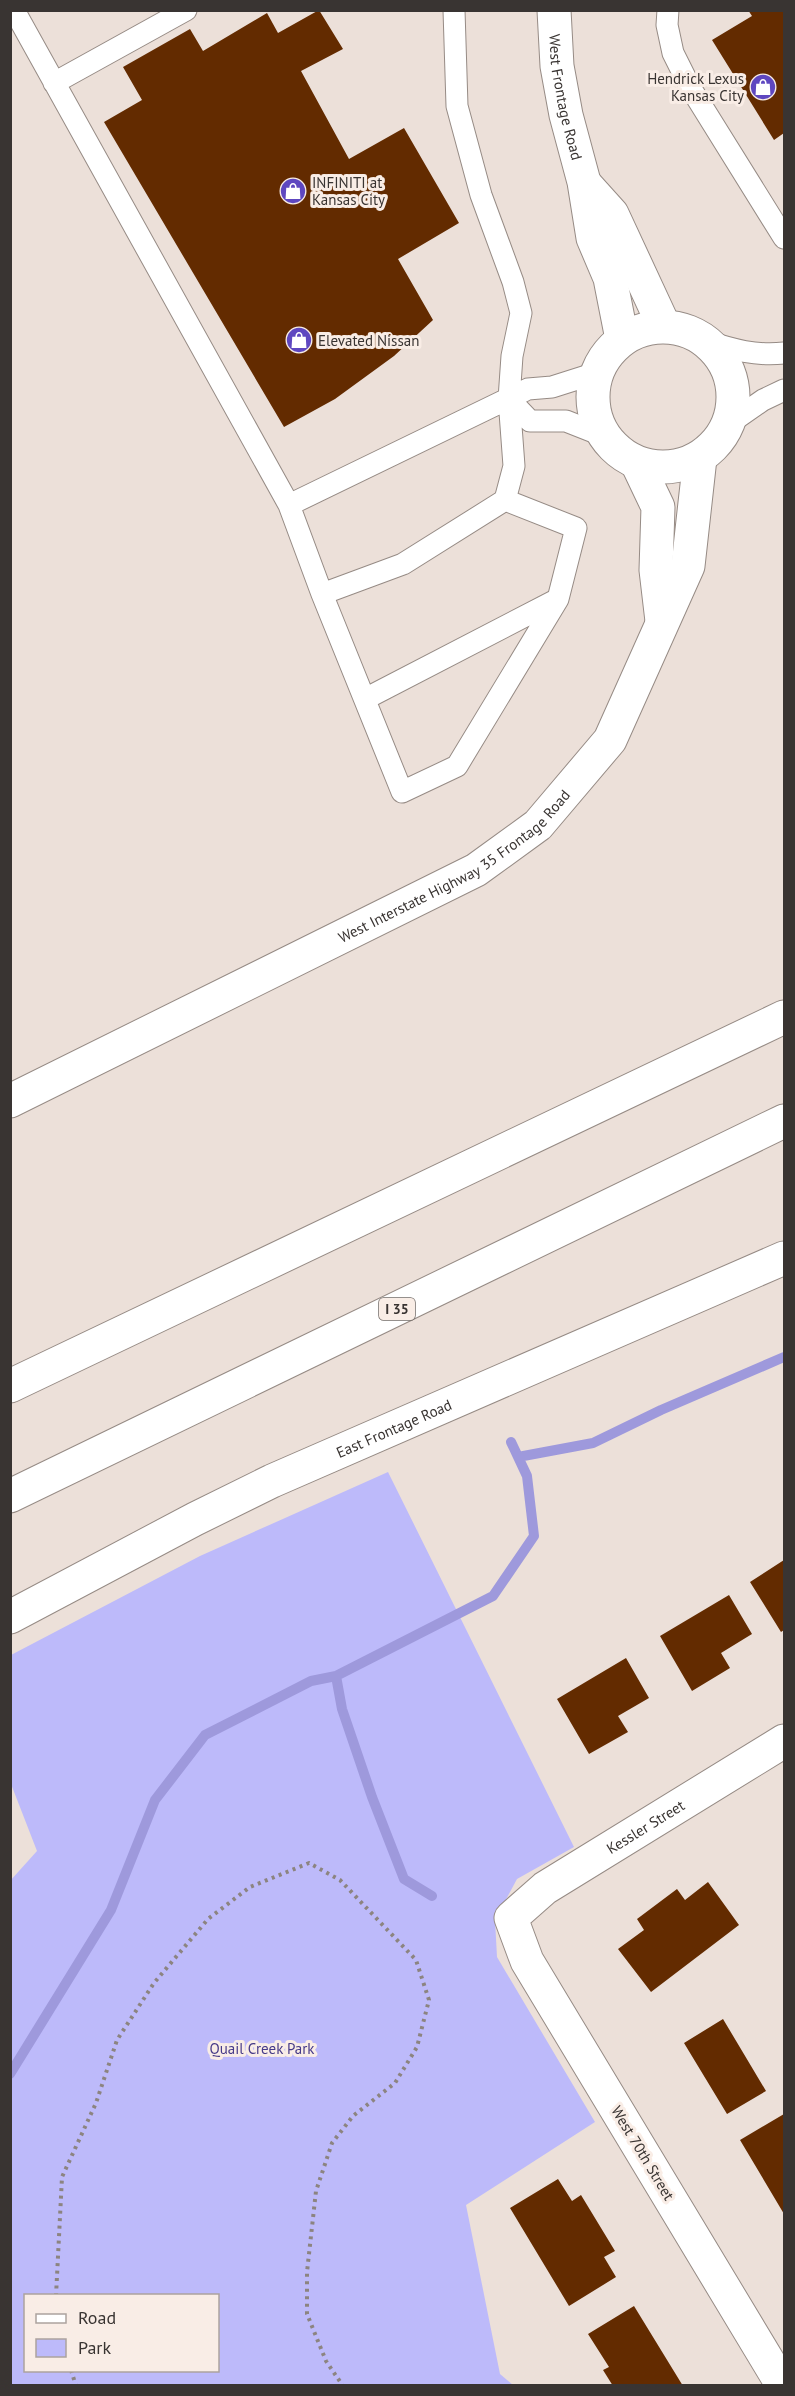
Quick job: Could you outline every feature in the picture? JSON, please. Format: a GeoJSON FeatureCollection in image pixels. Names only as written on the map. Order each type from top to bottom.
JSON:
{"type":"FeatureCollection","features":[{"type":"Feature","properties":{"kind":"main road","name":"West Frontage Road"},"geometry":{"type":"LineString","coordinates":[[554,10],[558,76],[566,115],[584,182],[593,238],[610,278],[622,339]]}},
{"type":"Feature","properties":{"kind":"main road","name":"West Frontage Road"},"geometry":{"type":"LineString","coordinates":[[584,182],[612,214],[664,326]]}},
{"type":"Feature","properties":{"kind":"main road"},"geometry":{"type":"LineString","coordinates":[[664,326],[686,330],[706,341],[722,357],[731,378],[734,401],[729,423],[718,443],[700,458],[680,466],[659,468],[637,463],[618,452],[604,436],[595,416],[592,394],[596,373],[606,354],[622,339],[642,329],[664,326]]}},
{"type":"Feature","properties":{"kind":"main road","name":"West Interstate Highway 35 Frontage Road"},"geometry":{"type":"LineString","coordinates":[[10,1101],[476,870],[537,825],[610,740],[688,566],[700,458]]}},
{"type":"Feature","properties":{"kind":"main road"},"geometry":{"type":"LineString","coordinates":[[637,463],[658,507],[656,570],[662,621]]}},
{"type":"Feature","properties":{"kind":"main road"},"geometry":{"type":"LineString","coordinates":[[10,1386],[784,1017]]}},
{"type":"Feature","properties":{"kind":"main road","name":"I 35"},"geometry":{"type":"LineString","coordinates":[[10,1496],[784,1121]]}},
{"type":"Feature","properties":{"kind":"main road","name":"East Frontage Road"},"geometry":{"type":"LineString","coordinates":[[10,1617],[272,1481],[784,1258]]}},
{"type":"Feature","properties":{"kind":"main road","name":"Kessler Street"},"geometry":{"type":"LineString","coordinates":[[511,1918],[545,1888],[784,1741]]}},
{"type":"Feature","properties":{"kind":"main road","name":"West 70th Street"},"geometry":{"type":"LineString","coordinates":[[511,1918],[527,1961],[783,2385]]}},
{"type":"Feature","properties":{"kind":"lane"},"geometry":{"type":"LineString","coordinates":[[14,10],[290,505],[322,594],[402,792],[457,766],[558,599],[576,528],[505,500]]}},
{"type":"Feature","properties":{"kind":"lane"},"geometry":{"type":"LineString","coordinates":[[54,83],[186,10]]}},
{"type":"Feature","properties":{"kind":"lane"},"geometry":{"type":"LineString","coordinates":[[322,594],[403,564],[505,500],[514,466],[509,399],[513,356],[521,313],[513,282],[481,195],[457,106],[454,10]]}},
{"type":"Feature","properties":{"kind":"lane"},"geometry":{"type":"LineString","coordinates":[[668,10],[667,25],[673,53],[690,87],[776,207],[784,238]]}},
{"type":"Feature","properties":{"kind":"lane"},"geometry":{"type":"LineString","coordinates":[[706,341],[733,350],[763,355],[784,353]]}},
{"type":"Feature","properties":{"kind":"lane"},"geometry":{"type":"LineString","coordinates":[[290,505],[528,389],[552,387],[596,373]]}},
{"type":"Feature","properties":{"kind":"lane"},"geometry":{"type":"LineString","coordinates":[[729,423],[763,400],[784,390]]}},
{"type":"Feature","properties":{"kind":"lane"},"geometry":{"type":"LineString","coordinates":[[509,399],[530,421],[566,421],[604,436]]}},
{"type":"Feature","properties":{"kind":"lane"},"geometry":{"type":"LineString","coordinates":[[364,699],[558,599]]}},
{"type":"Feature","properties":{"kind":"path"},"geometry":{"type":"LineString","coordinates":[[56,2294],[62,2177],[96,2103],[117,2040],[154,1983],[208,1919],[250,1887],[309,1863],[340,1880],[416,1960],[429,2000],[417,2047],[394,2083],[353,2116],[332,2143],[316,2191],[307,2272],[307,2314],[326,2361],[344,2385]]}},
{"type":"Feature","properties":{"kind":"green space","name":"Quail Creek Park"},"geometry":{"type":"Polygon","coordinates":[[[388,1472],[574,1847],[517,1879],[495,1920],[497,1957],[595,2122],[466,2205],[500,2374],[513,2385],[11,2385],[10,1881],[37,1851],[11,1784],[11,1655],[200,1556],[388,1472]]]}},
{"type":"Feature","properties":{"kind":"building","name":"INFINITI at Kansas City"},"geometry":{"type":"Polygon","coordinates":[[[319,10],[343,49],[301,71],[349,159],[404,128],[459,223],[398,259],[433,320],[394,356],[335,399],[284,427],[104,122],[142,100],[123,67],[190,29],[203,51],[267,13],[278,33],[319,10]]]}},
{"type":"Feature","properties":{"kind":"building","name":"Hendrick Lexus Kansas City"},"geometry":{"type":"Polygon","coordinates":[[[748,10],[784,10],[784,133],[774,140],[712,40],[752,16],[748,10]]]}},
{"type":"Feature","properties":{"kind":"building"},"geometry":{"type":"Polygon","coordinates":[[[784,1560],[784,1630],[781,1632],[750,1582],[784,1560]]]}},
{"type":"Feature","properties":{"kind":"building"},"geometry":{"type":"Polygon","coordinates":[[[729,1595],[752,1634],[721,1653],[730,1668],[692,1691],[660,1636],[729,1595]]]}},
{"type":"Feature","properties":{"kind":"building"},"geometry":{"type":"Polygon","coordinates":[[[626,1658],[649,1698],[618,1716],[628,1732],[589,1754],[557,1699],[626,1658]]]}},
{"type":"Feature","properties":{"kind":"building"},"geometry":{"type":"Polygon","coordinates":[[[708,1882],[739,1925],[651,1992],[618,1949],[644,1930],[637,1919],[677,1889],[685,1900],[708,1882]]]}},
{"type":"Feature","properties":{"kind":"building"},"geometry":{"type":"Polygon","coordinates":[[[723,2019],[766,2091],[727,2114],[684,2043],[723,2019]]]}},
{"type":"Feature","properties":{"kind":"building"},"geometry":{"type":"Polygon","coordinates":[[[784,2114],[784,2214],[740,2140],[784,2114]]]}},
{"type":"Feature","properties":{"kind":"building"},"geometry":{"type":"Polygon","coordinates":[[[558,2179],[572,2201],[581,2195],[615,2251],[604,2257],[616,2277],[569,2306],[510,2208],[558,2179]]]}},
{"type":"Feature","properties":{"kind":"building"},"geometry":{"type":"Polygon","coordinates":[[[634,2306],[683,2386],[613,2386],[603,2370],[609,2367],[588,2334],[634,2306]]]}},
{"type":"Feature","properties":{"kind":"waterway"},"geometry":{"type":"LineString","coordinates":[[518,1457],[593,1443],[661,1410],[784,1357]]}},
{"type":"Feature","properties":{"kind":"waterway"},"geometry":{"type":"LineString","coordinates":[[10,2074],[111,1910],[155,1800],[205,1735],[311,1681],[336,1676],[493,1596],[534,1536],[527,1476],[511,1442]]}},
{"type":"Feature","properties":{"kind":"waterway"},"geometry":{"type":"LineString","coordinates":[[336,1676],[342,1709],[372,1797],[404,1879],[432,1896]]}},
{"type":"Feature","properties":{"kind":"place","name":"Hendrick Lexus Kansas City"},"geometry":{"type":"Point","coordinates":[763,87]}},
{"type":"Feature","properties":{"kind":"place","name":"INFINITI at Kansas City"},"geometry":{"type":"Point","coordinates":[293,191]}},
{"type":"Feature","properties":{"kind":"place","name":"Elevated Nissan"},"geometry":{"type":"Point","coordinates":[299,340]}}]}
